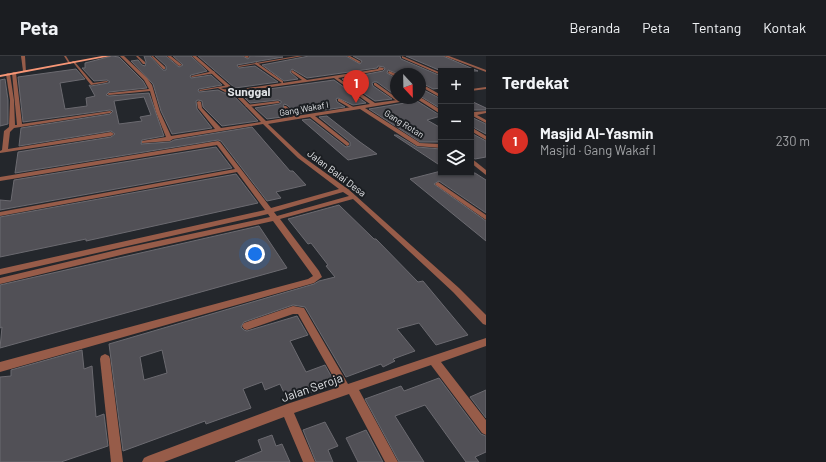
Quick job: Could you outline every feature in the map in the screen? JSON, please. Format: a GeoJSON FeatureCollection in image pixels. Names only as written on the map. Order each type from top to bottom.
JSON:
{"type":"FeatureCollection","features":[{"type":"Feature","properties":{"kind":"main road"},"geometry":{"type":"LineString","coordinates":[[0,76],[109,56]]}},
{"type":"Feature","properties":{"kind":"street"},"geometry":{"type":"LineString","coordinates":[[23,56],[25,71]]}},
{"type":"Feature","properties":{"kind":"street"},"geometry":{"type":"LineString","coordinates":[[122,56],[146,79],[152,90],[158,112],[170,139]]}},
{"type":"Feature","properties":{"kind":"street"},"geometry":{"type":"LineString","coordinates":[[169,56],[180,65]]}},
{"type":"Feature","properties":{"kind":"street","name":"Jalan Balai Desa"},"geometry":{"type":"LineString","coordinates":[[194,56],[232,89],[247,106],[300,157],[354,196],[456,290],[486,320]]}},
{"type":"Feature","properties":{"kind":"street"},"geometry":{"type":"LineString","coordinates":[[446,56],[486,71]]}},
{"type":"Feature","properties":{"kind":"street"},"geometry":{"type":"LineString","coordinates":[[403,57],[438,73]]}},
{"type":"Feature","properties":{"kind":"street"},"geometry":{"type":"LineString","coordinates":[[256,63],[282,82]]}},
{"type":"Feature","properties":{"kind":"street"},"geometry":{"type":"LineString","coordinates":[[232,89],[306,81],[382,69],[379,68]]}},
{"type":"Feature","properties":{"kind":"street"},"geometry":{"type":"LineString","coordinates":[[292,71],[306,81]]}},
{"type":"Feature","properties":{"kind":"street"},"geometry":{"type":"LineString","coordinates":[[14,73],[20,126]]}},
{"type":"Feature","properties":{"kind":"street"},"geometry":{"type":"LineString","coordinates":[[8,74],[12,100],[12,127]]}},
{"type":"Feature","properties":{"kind":"street"},"geometry":{"type":"LineString","coordinates":[[335,77],[374,105]]}},
{"type":"Feature","properties":{"kind":"street"},"geometry":{"type":"LineString","coordinates":[[426,87],[438,94]]}},
{"type":"Feature","properties":{"kind":"street"},"geometry":{"type":"LineString","coordinates":[[474,89],[486,88]]}},
{"type":"Feature","properties":{"kind":"street"},"geometry":{"type":"LineString","coordinates":[[109,94],[152,90]]}},
{"type":"Feature","properties":{"kind":"street"},"geometry":{"type":"LineString","coordinates":[[431,95],[438,95]]}},
{"type":"Feature","properties":{"kind":"street"},"geometry":{"type":"LineString","coordinates":[[12,100],[18,99]]}},
{"type":"Feature","properties":{"kind":"street"},"geometry":{"type":"LineString","coordinates":[[199,102],[202,111],[220,130]]}},
{"type":"Feature","properties":{"kind":"street","name":"Gang Wakaf I"},"geometry":{"type":"LineString","coordinates":[[144,142],[390,102]]}},
{"type":"Feature","properties":{"kind":"street"},"geometry":{"type":"LineString","coordinates":[[426,103],[438,110]]}},
{"type":"Feature","properties":{"kind":"street","name":"Gang Rotan"},"geometry":{"type":"LineString","coordinates":[[360,107],[419,144],[438,146]]}},
{"type":"Feature","properties":{"kind":"street"},"geometry":{"type":"LineString","coordinates":[[110,112],[12,127],[7,131],[3,152],[112,134]]}},
{"type":"Feature","properties":{"kind":"street"},"geometry":{"type":"LineString","coordinates":[[474,114],[486,112]]}},
{"type":"Feature","properties":{"kind":"street"},"geometry":{"type":"LineString","coordinates":[[312,115],[347,144]]}},
{"type":"Feature","properties":{"kind":"street"},"geometry":{"type":"LineString","coordinates":[[474,115],[486,122]]}},
{"type":"Feature","properties":{"kind":"street"},"geometry":{"type":"LineString","coordinates":[[474,131],[486,138]]}},
{"type":"Feature","properties":{"kind":"street"},"geometry":{"type":"LineString","coordinates":[[0,179],[216,142],[220,144],[276,218],[318,277],[314,280],[0,367]]}},
{"type":"Feature","properties":{"kind":"street"},"geometry":{"type":"LineString","coordinates":[[474,163],[486,173]]}},
{"type":"Feature","properties":{"kind":"street"},"geometry":{"type":"LineString","coordinates":[[0,214],[239,170]]}},
{"type":"Feature","properties":{"kind":"street"},"geometry":{"type":"LineString","coordinates":[[438,184],[486,218]]}},
{"type":"Feature","properties":{"kind":"street"},"geometry":{"type":"LineString","coordinates":[[0,281],[270,211],[345,189]]}},
{"type":"Feature","properties":{"kind":"street"},"geometry":{"type":"LineString","coordinates":[[0,272],[276,218],[354,196]]}},
{"type":"Feature","properties":{"kind":"street"},"geometry":{"type":"LineString","coordinates":[[247,326],[293,310],[301,312],[392,462]]}},
{"type":"Feature","properties":{"kind":"street","name":"Jalan Seroja"},"geometry":{"type":"LineString","coordinates":[[148,462],[287,410],[486,342]]}},
{"type":"Feature","properties":{"kind":"street"},"geometry":{"type":"LineString","coordinates":[[105,359],[117,462]]}},
{"type":"Feature","properties":{"kind":"street"},"geometry":{"type":"LineString","coordinates":[[433,360],[486,429]]}},
{"type":"Feature","properties":{"kind":"street"},"geometry":{"type":"LineString","coordinates":[[287,410],[309,462]]}},
{"type":"Feature","properties":{"kind":"lane"},"geometry":{"type":"LineString","coordinates":[[65,56],[92,84],[107,82]]}},
{"type":"Feature","properties":{"kind":"lane"},"geometry":{"type":"LineString","coordinates":[[137,56],[144,63]]}},
{"type":"Feature","properties":{"kind":"lane"},"geometry":{"type":"LineString","coordinates":[[152,56],[164,68]]}},
{"type":"Feature","properties":{"kind":"lane"},"geometry":{"type":"LineString","coordinates":[[239,66],[302,56]]}},
{"type":"Feature","properties":{"kind":"lane"},"geometry":{"type":"LineString","coordinates":[[348,56],[360,62]]}},
{"type":"Feature","properties":{"kind":"lane"},"geometry":{"type":"LineString","coordinates":[[192,76],[214,72]]}},
{"type":"Feature","properties":{"kind":"lane"},"geometry":{"type":"LineString","coordinates":[[375,84],[390,95]]}},
{"type":"Feature","properties":{"kind":"lane"},"geometry":{"type":"LineString","coordinates":[[219,88],[225,91],[232,89]]}},
{"type":"Feature","properties":{"kind":"lane"},"geometry":{"type":"LineString","coordinates":[[200,90],[219,88],[232,89]]}},
{"type":"Feature","properties":{"kind":"lane"},"geometry":{"type":"LineString","coordinates":[[339,100],[353,108]]}},
{"type":"Feature","properties":{"kind":"lane"},"geometry":{"type":"LineString","coordinates":[[247,106],[278,102]]}},
{"type":"Feature","properties":{"kind":"lane"},"geometry":{"type":"LineString","coordinates":[[285,107],[297,118]]}},
{"type":"Feature","properties":{"kind":"building"},"geometry":{"type":"Polygon","coordinates":[[[112,56],[119,57],[143,81],[147,88],[109,92],[106,95],[149,93],[164,136],[142,140],[141,144],[170,142],[174,140],[252,127],[290,171],[293,171],[306,185],[276,192],[281,198],[267,201],[221,141],[218,140],[15,173],[18,152],[111,137],[115,134],[111,131],[19,146],[21,128],[110,114],[113,111],[110,110],[23,122],[18,77],[76,69],[85,79],[60,83],[65,109],[87,106],[86,98],[95,96],[89,85],[91,86],[110,82],[107,80],[94,81],[82,68],[85,68],[85,63],[112,56]],[[144,97],[114,101],[119,124],[142,121],[140,117],[151,115],[144,97]]]}},
{"type":"Feature","properties":{"kind":"building"},"geometry":{"type":"Polygon","coordinates":[[[144,56],[150,56],[163,70],[166,70],[166,66],[155,56],[166,56],[179,67],[183,65],[173,56],[191,56],[207,71],[191,75],[191,78],[211,75],[222,85],[199,89],[199,92],[218,90],[224,93],[231,93],[258,121],[222,126],[203,107],[202,101],[198,100],[196,101],[197,109],[212,128],[172,134],[161,111],[153,84],[131,61],[138,60],[145,66],[146,62],[144,56]]]}},
{"type":"Feature","properties":{"kind":"building"},"geometry":{"type":"Polygon","coordinates":[[[198,56],[243,56],[248,59],[250,56],[283,57],[237,65],[239,68],[255,66],[278,82],[235,88],[198,56]]]}},
{"type":"Feature","properties":{"kind":"building"},"geometry":{"type":"Polygon","coordinates":[[[309,56],[346,56],[360,64],[362,61],[353,56],[400,56],[401,59],[422,68],[390,68],[390,71],[388,70],[387,73],[390,75],[390,92],[377,82],[372,83],[373,86],[390,98],[390,99],[375,101],[342,79],[383,71],[385,69],[384,67],[378,66],[377,68],[307,78],[292,69],[290,72],[298,79],[284,81],[262,65],[309,56]]]}},
{"type":"Feature","properties":{"kind":"building"},"geometry":{"type":"Polygon","coordinates":[[[406,56],[443,56],[471,68],[438,68],[438,70],[406,56]]]}},
{"type":"Feature","properties":{"kind":"building"},"geometry":{"type":"Polygon","coordinates":[[[426,70],[438,75],[438,88],[433,89],[426,85],[426,70]]]}},
{"type":"Feature","properties":{"kind":"building"},"geometry":{"type":"Polygon","coordinates":[[[5,79],[8,100],[8,124],[0,126],[0,80],[5,79]]]}},
{"type":"Feature","properties":{"kind":"building"},"geometry":{"type":"Polygon","coordinates":[[[334,80],[366,103],[353,105],[338,98],[336,99],[337,102],[345,107],[297,114],[284,104],[283,109],[290,116],[267,119],[255,108],[279,104],[281,101],[250,103],[240,93],[334,80]]]}},
{"type":"Feature","properties":{"kind":"building"},"geometry":{"type":"Polygon","coordinates":[[[426,91],[438,97],[438,107],[426,100],[426,91]]]}},
{"type":"Feature","properties":{"kind":"building"},"geometry":{"type":"Polygon","coordinates":[[[474,102],[486,108],[486,110],[474,110],[474,102]]]}},
{"type":"Feature","properties":{"kind":"building"},"geometry":{"type":"Polygon","coordinates":[[[399,104],[422,104],[438,114],[438,117],[427,120],[438,126],[438,142],[420,142],[369,109],[399,104]]]}},
{"type":"Feature","properties":{"kind":"building"},"geometry":{"type":"Polygon","coordinates":[[[327,116],[377,154],[348,160],[302,120],[310,119],[346,147],[350,146],[350,142],[319,117],[327,116]]]}},
{"type":"Feature","properties":{"kind":"building"},"geometry":{"type":"Polygon","coordinates":[[[474,118],[486,124],[486,134],[474,128],[474,118]]]}},
{"type":"Feature","properties":{"kind":"building"},"geometry":{"type":"Polygon","coordinates":[[[394,135],[397,135],[417,147],[438,149],[438,164],[394,135]]]}},
{"type":"Feature","properties":{"kind":"building"},"geometry":{"type":"Polygon","coordinates":[[[474,135],[486,141],[486,157],[475,159],[474,135]]]}},
{"type":"Feature","properties":{"kind":"building"},"geometry":{"type":"Polygon","coordinates":[[[216,147],[232,168],[0,210],[0,200],[11,201],[14,180],[216,147]]]}},
{"type":"Feature","properties":{"kind":"building"},"geometry":{"type":"Polygon","coordinates":[[[438,172],[438,176],[474,176],[475,173],[486,180],[486,213],[439,181],[434,184],[486,221],[486,241],[410,179],[438,172]]]}},
{"type":"Feature","properties":{"kind":"building"},"geometry":{"type":"Polygon","coordinates":[[[236,174],[258,203],[86,241],[86,239],[0,257],[0,217],[236,174]]]}},
{"type":"Feature","properties":{"kind":"building"},"geometry":{"type":"Polygon","coordinates":[[[339,205],[374,239],[376,239],[418,282],[423,281],[468,335],[436,345],[419,323],[397,329],[415,351],[393,359],[395,361],[383,367],[381,364],[346,377],[305,307],[293,305],[244,322],[241,327],[247,331],[297,316],[308,335],[290,341],[306,372],[325,365],[335,383],[307,394],[304,388],[285,395],[280,384],[265,390],[262,382],[243,389],[251,408],[206,424],[205,421],[123,451],[109,344],[335,277],[326,266],[328,265],[311,243],[308,244],[288,219],[339,205]],[[162,350],[140,357],[144,380],[167,373],[162,350]]]}},
{"type":"Feature","properties":{"kind":"building"},"geometry":{"type":"Polygon","coordinates":[[[259,226],[287,268],[0,348],[2,327],[0,328],[0,285],[259,226]]]}},
{"type":"Feature","properties":{"kind":"building"},"geometry":{"type":"Polygon","coordinates":[[[82,350],[84,369],[92,366],[96,417],[104,414],[108,446],[61,462],[0,462],[0,377],[11,376],[11,370],[82,350]]]}},
{"type":"Feature","properties":{"kind":"building"},"geometry":{"type":"Polygon","coordinates":[[[439,378],[481,434],[486,436],[486,452],[475,457],[479,462],[466,462],[425,405],[395,416],[424,462],[399,462],[365,399],[401,386],[404,391],[439,378]]]}},
{"type":"Feature","properties":{"kind":"building"},"geometry":{"type":"Polygon","coordinates":[[[486,390],[486,418],[470,397],[486,390]]]}},
{"type":"Feature","properties":{"kind":"building"},"geometry":{"type":"Polygon","coordinates":[[[325,422],[338,446],[328,450],[333,462],[316,462],[303,430],[325,422]]]}},
{"type":"Feature","properties":{"kind":"building"},"geometry":{"type":"Polygon","coordinates":[[[366,430],[383,462],[358,462],[346,438],[366,430]]]}},
{"type":"Feature","properties":{"kind":"building"},"geometry":{"type":"Polygon","coordinates":[[[272,435],[276,446],[282,444],[290,462],[235,462],[262,451],[258,440],[272,435]]]}},
{"type":"Feature","properties":{"kind":"place","name":"Masjid Al-Yasmin"},"geometry":{"type":"Point","coordinates":[356,103]}},
{"type":"Feature","properties":{"kind":"district","name":"Sunggal"},"geometry":{"type":"Point","coordinates":[249,92]}}]}
